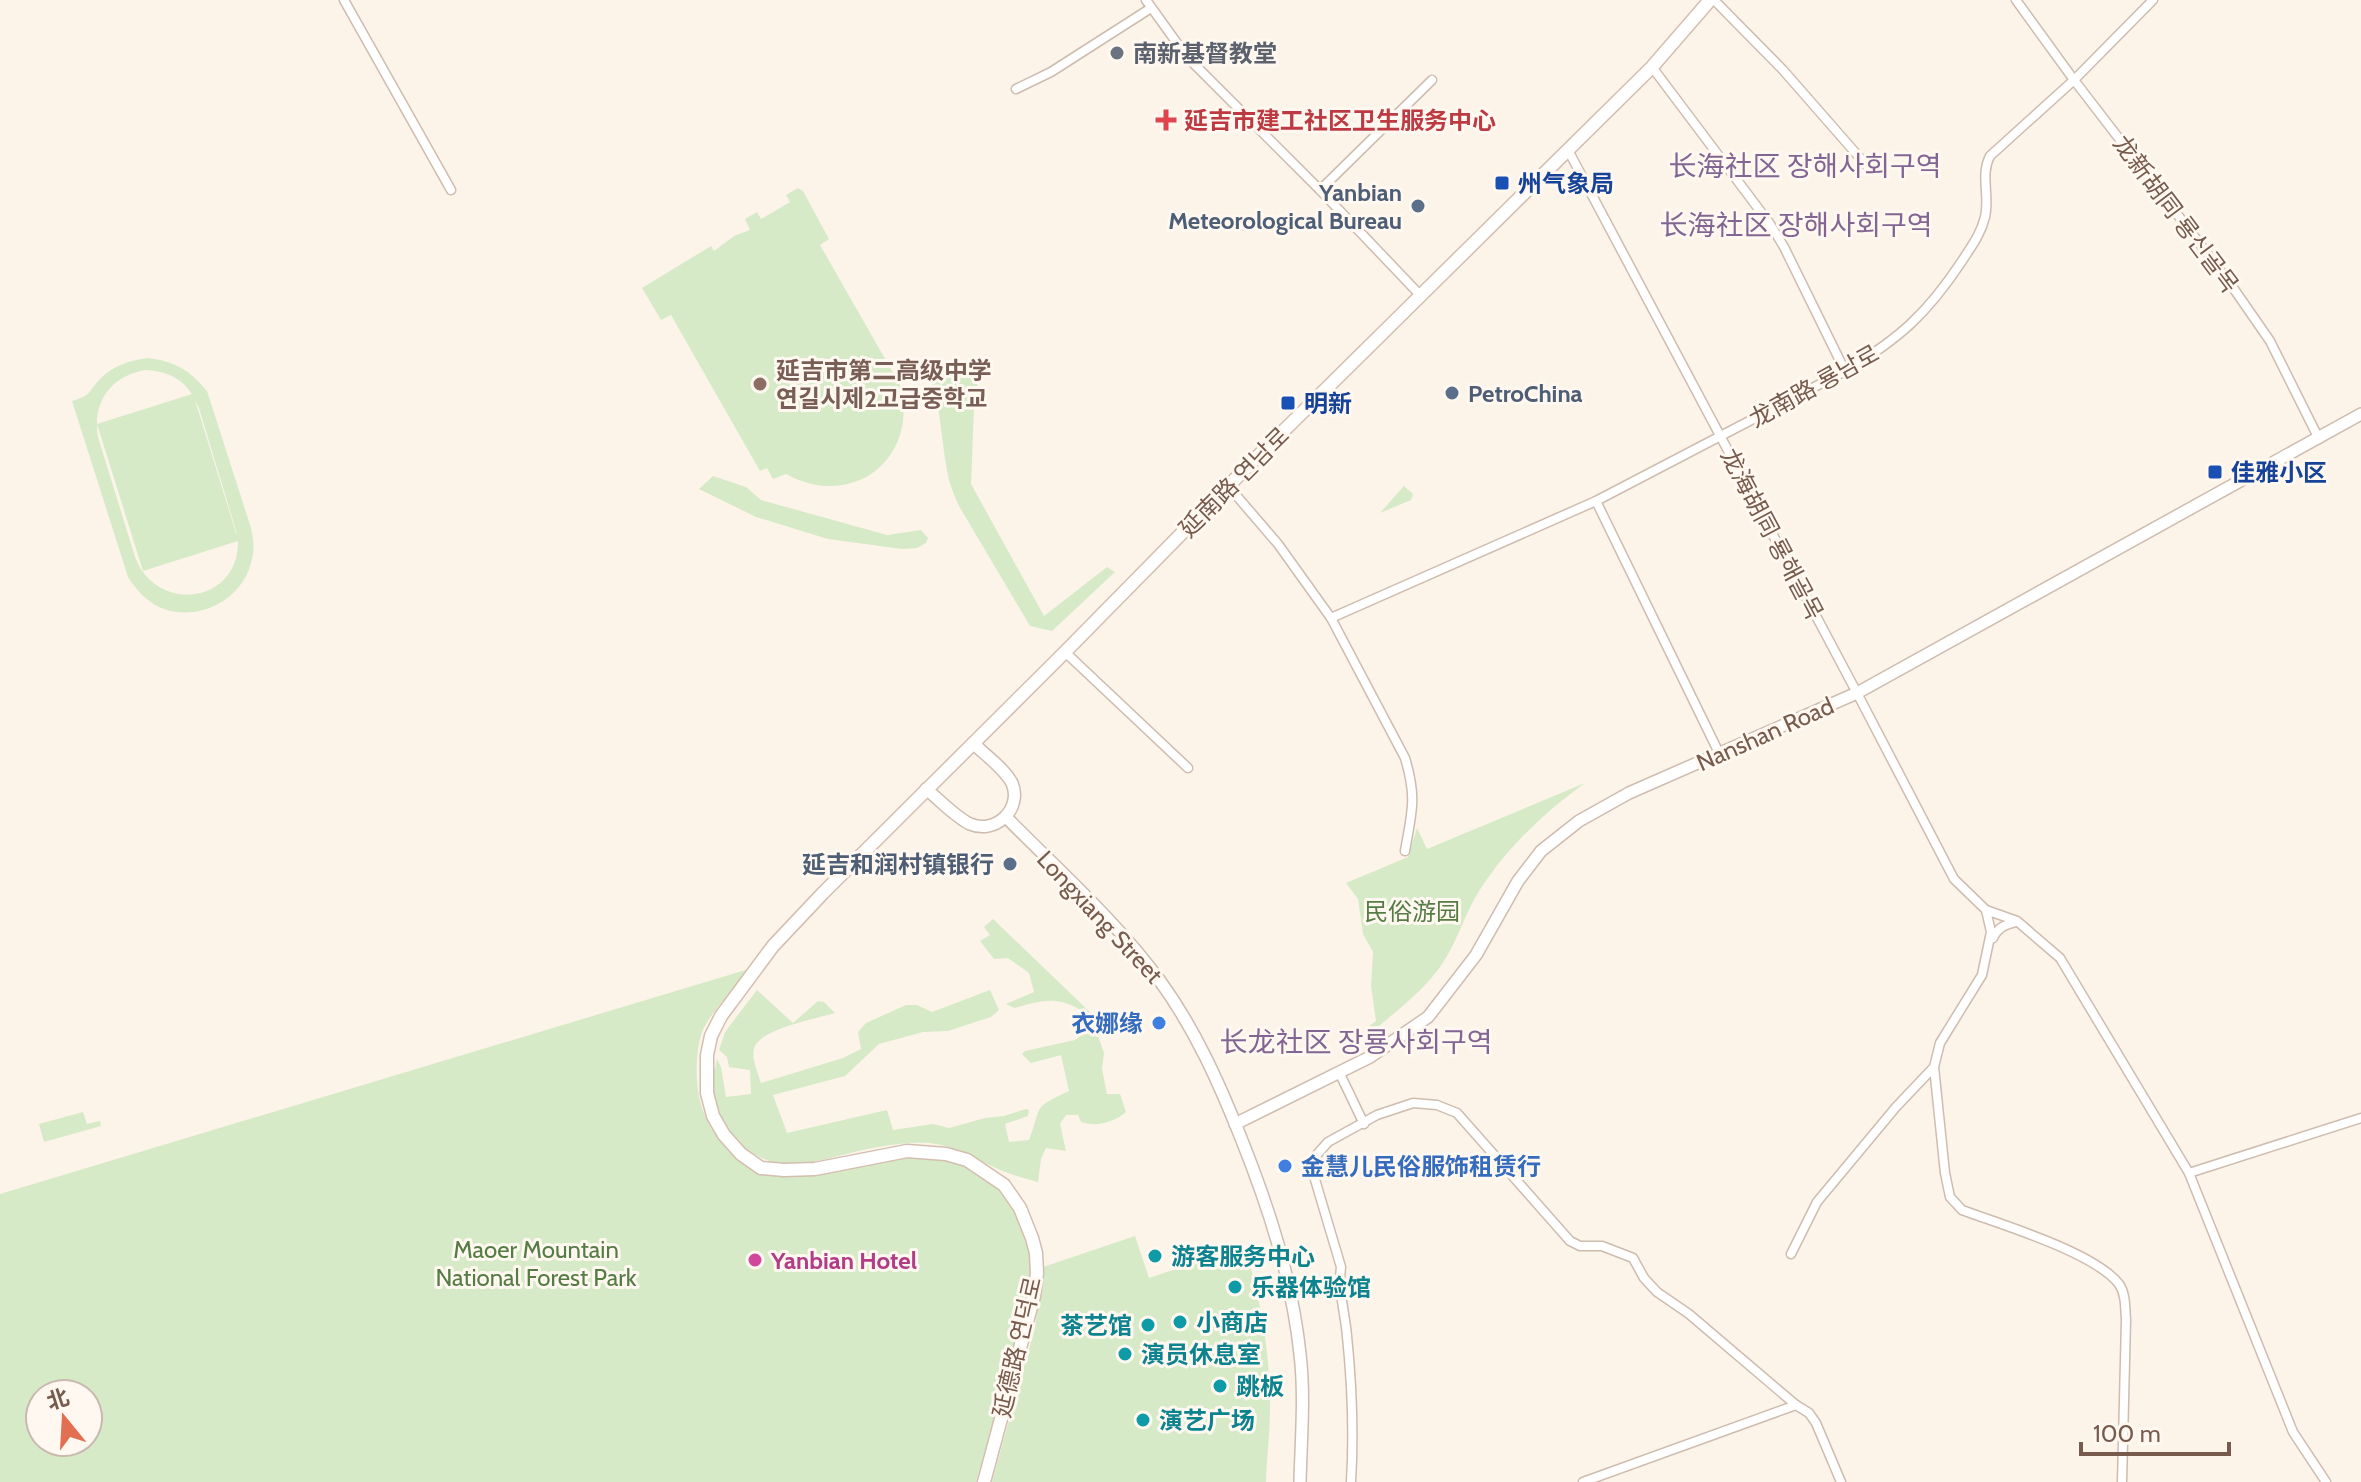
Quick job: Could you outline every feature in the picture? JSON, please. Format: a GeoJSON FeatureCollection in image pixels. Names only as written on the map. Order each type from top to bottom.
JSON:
{"type":"FeatureCollection","features":[{"type":"Feature","properties":{"kind":"main road","name":"延南路 연남로"},"geometry":{"type":"LineString","coordinates":[[760,965],[773,946],[926,789],[1652,67],[1712,0]]}},
{"type":"Feature","properties":{"kind":"main road","name":"延德路 연덕로"},"geometry":{"type":"LineString","coordinates":[[760,965],[721,1016],[711,1036],[707,1055],[707,1093],[713,1116],[724,1135],[741,1154],[761,1168],[784,1170],[815,1169],[907,1151],[946,1154],[982,1168],[1004,1185],[1027,1224],[1036,1253],[1034,1296],[984,1482]]}},
{"type":"Feature","properties":{"kind":"street"},"geometry":{"type":"LineString","coordinates":[[344,0],[451,190]]}},
{"type":"Feature","properties":{"kind":"street"},"geometry":{"type":"LineString","coordinates":[[1712,0],[1783,70],[1867,166]]}},
{"type":"Feature","properties":{"kind":"street","name":"龙新胡同 룡신골목"},"geometry":{"type":"LineString","coordinates":[[2016,0],[2227,279],[2270,341],[2319,439]]}},
{"type":"Feature","properties":{"kind":"street","name":"龙南路 룡남로"},"geometry":{"type":"LineString","coordinates":[[1331,618],[1596,501],[1845,371],[1883,348],[1928,308],[1980,233],[1986,213],[1985,165],[1990,156],[2074,80],[2153,0]]}},
{"type":"Feature","properties":{"kind":"street"},"geometry":{"type":"LineString","coordinates":[[1016,89],[1051,72],[1148,4],[1187,57],[1421,296]]}},
{"type":"Feature","properties":{"kind":"street"},"geometry":{"type":"LineString","coordinates":[[1652,67],[1770,224],[1845,371]]}},
{"type":"Feature","properties":{"kind":"street"},"geometry":{"type":"LineString","coordinates":[[1320,190],[1432,80]]}},
{"type":"Feature","properties":{"kind":"street","name":"龙海胡同 룡해골목"},"geometry":{"type":"LineString","coordinates":[[1568,150],[1954,879],[1986,910]]}},
{"type":"Feature","properties":{"kind":"street","name":"Nanshan Road"},"geometry":{"type":"LineString","coordinates":[[1235,1124],[1340,1074],[1380,1051],[1428,1017],[1476,955],[1518,881],[1541,851],[1579,821],[1610,803],[1857,693],[2361,414]]}},
{"type":"Feature","properties":{"kind":"street"},"geometry":{"type":"LineString","coordinates":[[1229,487],[1278,544],[1331,618],[1405,758],[1414,804],[1405,851]]}},
{"type":"Feature","properties":{"kind":"street"},"geometry":{"type":"LineString","coordinates":[[1596,501],[1720,755]]}},
{"type":"Feature","properties":{"kind":"street"},"geometry":{"type":"LineString","coordinates":[[1065,652],[1188,768]]}},
{"type":"Feature","properties":{"kind":"street"},"geometry":{"type":"LineString","coordinates":[[926,789],[971,824],[989,826],[1006,817],[1014,800],[1011,781],[973,743]]}},
{"type":"Feature","properties":{"kind":"street","name":"Longxiang Street"},"geometry":{"type":"LineString","coordinates":[[1006,817],[1124,936],[1159,979],[1197,1041],[1235,1124],[1266,1202],[1292,1298],[1302,1381],[1300,1482]]}},
{"type":"Feature","properties":{"kind":"street"},"geometry":{"type":"LineString","coordinates":[[1986,910],[2017,921],[2060,958],[2189,1173],[2293,1432],[2326,1482]]}},
{"type":"Feature","properties":{"kind":"street"},"geometry":{"type":"LineString","coordinates":[[1986,910],[1991,932],[1982,975],[1940,1043],[1934,1067],[1950,1197],[1962,1210],[2075,1253],[2101,1268],[2119,1285],[2125,1299],[2126,1320],[2122,1482]]}},
{"type":"Feature","properties":{"kind":"street"},"geometry":{"type":"LineString","coordinates":[[1988,950],[1996,931],[2017,921]]}},
{"type":"Feature","properties":{"kind":"street"},"geometry":{"type":"LineString","coordinates":[[1791,1254],[1817,1202],[1896,1107],[1934,1067]]}},
{"type":"Feature","properties":{"kind":"street"},"geometry":{"type":"LineString","coordinates":[[1340,1074],[1364,1124]]}},
{"type":"Feature","properties":{"kind":"street"},"geometry":{"type":"LineString","coordinates":[[1351,1482],[1352,1403],[1339,1283],[1341,1267],[1311,1166],[1313,1159],[1328,1142],[1345,1131],[1377,1115],[1413,1103],[1437,1105],[1457,1113],[1570,1241],[1580,1246],[1602,1246],[1630,1256],[1657,1292],[1689,1314],[1796,1405],[1812,1415],[1841,1482]]}},
{"type":"Feature","properties":{"kind":"street"},"geometry":{"type":"LineString","coordinates":[[2189,1173],[2361,1118]]}},
{"type":"Feature","properties":{"kind":"street"},"geometry":{"type":"LineString","coordinates":[[1583,1482],[1796,1405]]}},
{"type":"Feature","properties":{"kind":"green space"},"geometry":{"type":"Polygon","coordinates":[[[798,188],[803,191],[829,239],[820,245],[900,385],[904,411],[900,435],[890,455],[876,471],[857,481],[835,486],[811,484],[786,474],[773,479],[767,468],[760,471],[671,315],[661,320],[642,288],[711,246],[714,251],[734,236],[750,230],[745,219],[757,212],[761,219],[790,202],[786,195],[798,188]]]}},
{"type":"Feature","properties":{"kind":"green space"},"geometry":{"type":"Polygon","coordinates":[[[148,358],[174,364],[194,377],[207,391],[253,539],[247,574],[229,597],[217,605],[203,610],[174,612],[149,601],[128,577],[72,401],[87,395],[101,378],[123,364],[148,358]],[[145,370],[122,378],[114,385],[106,393],[97,424],[192,394],[172,376],[145,370]],[[195,400],[236,533],[237,534],[199,408],[195,400]],[[97,424],[98,437],[135,557],[143,571],[97,424]],[[238,541],[143,571],[160,587],[177,594],[195,594],[211,589],[225,578],[235,562],[238,541]]]}},
{"type":"Feature","properties":{"kind":"green space"},"geometry":{"type":"Polygon","coordinates":[[[961,361],[969,363],[979,373],[971,484],[1044,616],[1107,567],[1115,572],[1052,631],[1030,626],[952,489],[930,377],[961,361]]]}},
{"type":"Feature","properties":{"kind":"green space"},"geometry":{"type":"Polygon","coordinates":[[[713,476],[746,487],[761,500],[887,535],[921,530],[928,538],[917,548],[902,549],[828,539],[756,517],[699,489],[713,476]]]}},
{"type":"Feature","properties":{"kind":"green space"},"geometry":{"type":"Polygon","coordinates":[[[1404,486],[1413,494],[1411,500],[1380,513],[1404,486]]]}},
{"type":"Feature","properties":{"kind":"green space","name":"民俗游园"},"geometry":{"type":"Polygon","coordinates":[[[1585,783],[1538,821],[1510,850],[1475,898],[1435,974],[1372,1032],[1369,1026],[1376,1021],[1371,986],[1373,952],[1363,934],[1358,899],[1346,883],[1408,857],[1417,828],[1427,849],[1585,783]]]}},
{"type":"Feature","properties":{"kind":"green space"},"geometry":{"type":"Polygon","coordinates":[[[993,919],[1095,1017],[1104,1053],[1102,1069],[1107,1094],[1120,1094],[1126,1112],[1116,1119],[1098,1124],[1081,1122],[1078,1115],[1066,1115],[1060,1124],[1066,1151],[1046,1148],[1038,1182],[1008,1173],[970,1155],[929,1143],[883,1146],[801,1164],[779,1163],[757,1156],[728,1132],[715,1106],[710,1074],[715,1069],[717,1059],[726,1097],[751,1094],[750,1070],[729,1067],[727,1057],[719,1050],[725,1032],[757,990],[793,1023],[818,1001],[824,1002],[835,1013],[779,1029],[760,1040],[753,1055],[761,1083],[843,1058],[861,1049],[858,1032],[866,1023],[906,1005],[917,1005],[932,1012],[990,990],[999,1010],[991,1017],[948,1031],[923,1032],[879,1044],[845,1076],[773,1095],[787,1133],[887,1110],[893,1130],[933,1124],[949,1128],[1026,1109],[1029,1110],[1028,1116],[1005,1124],[1009,1142],[1029,1140],[1043,1105],[1069,1091],[1061,1055],[1031,1063],[1022,1054],[1075,1040],[1082,1034],[1084,1023],[1081,1010],[1063,1002],[1040,1002],[1014,1008],[1006,1004],[1034,992],[1029,973],[1008,958],[994,959],[980,941],[990,935],[984,927],[993,919]]]}},
{"type":"Feature","properties":{"kind":"green space","name":"Maoer Mountain National Forest Park"},"geometry":{"type":"Polygon","coordinates":[[[749,969],[710,1017],[702,1032],[697,1056],[700,1101],[706,1119],[729,1149],[761,1168],[800,1176],[902,1157],[942,1159],[961,1164],[979,1171],[1009,1195],[1026,1232],[1030,1253],[1029,1296],[976,1482],[0,1482],[0,1194],[749,969]]]}},
{"type":"Feature","properties":{"kind":"green space"},"geometry":{"type":"Polygon","coordinates":[[[83,1112],[87,1124],[100,1121],[101,1126],[44,1142],[39,1124],[83,1112]]]}},
{"type":"Feature","properties":{"kind":"green space"},"geometry":{"type":"Polygon","coordinates":[[[1135,1236],[1149,1278],[1244,1246],[1259,1300],[1268,1358],[1270,1405],[1266,1482],[992,1482],[1035,1327],[1040,1268],[1135,1236]]]}},
{"type":"Feature","properties":{"kind":"place","name":"南新基督教堂"},"geometry":{"type":"Point","coordinates":[1117,53]}},
{"type":"Feature","properties":{"kind":"place","name":"延吉市建工社区卫生服务中心"},"geometry":{"type":"Point","coordinates":[1166,120]}},
{"type":"Feature","properties":{"kind":"place","name":"州气象局"},"geometry":{"type":"Point","coordinates":[1502,183]}},
{"type":"Feature","properties":{"kind":"place","name":"Yanbian Meteorological Bureau"},"geometry":{"type":"Point","coordinates":[1418,206]}},
{"type":"Feature","properties":{"kind":"place","name":"延吉市第二高级中学 연길시제2고급중학교"},"geometry":{"type":"Point","coordinates":[760,384]}},
{"type":"Feature","properties":{"kind":"place","name":"PetroChina"},"geometry":{"type":"Point","coordinates":[1452,393]}},
{"type":"Feature","properties":{"kind":"place","name":"明新"},"geometry":{"type":"Point","coordinates":[1288,403]}},
{"type":"Feature","properties":{"kind":"place","name":"佳雅小区"},"geometry":{"type":"Point","coordinates":[2215,472]}},
{"type":"Feature","properties":{"kind":"place","name":"延吉和润村镇银行"},"geometry":{"type":"Point","coordinates":[1010,864]}},
{"type":"Feature","properties":{"kind":"place","name":"衣娜缘"},"geometry":{"type":"Point","coordinates":[1159,1023]}},
{"type":"Feature","properties":{"kind":"place","name":"金慧儿民俗服饰租赁行"},"geometry":{"type":"Point","coordinates":[1285,1166]}},
{"type":"Feature","properties":{"kind":"place","name":"游客服务中心"},"geometry":{"type":"Point","coordinates":[1155,1256]}},
{"type":"Feature","properties":{"kind":"place","name":"Yanbian Hotel"},"geometry":{"type":"Point","coordinates":[755,1260]}},
{"type":"Feature","properties":{"kind":"place","name":"乐器体验馆"},"geometry":{"type":"Point","coordinates":[1235,1287]}},
{"type":"Feature","properties":{"kind":"place","name":"小商店"},"geometry":{"type":"Point","coordinates":[1180,1322]}},
{"type":"Feature","properties":{"kind":"place","name":"茶艺馆"},"geometry":{"type":"Point","coordinates":[1148,1325]}},
{"type":"Feature","properties":{"kind":"place","name":"演员休息室"},"geometry":{"type":"Point","coordinates":[1125,1354]}},
{"type":"Feature","properties":{"kind":"place","name":"跳板"},"geometry":{"type":"Point","coordinates":[1220,1386]}},
{"type":"Feature","properties":{"kind":"place","name":"演艺广场"},"geometry":{"type":"Point","coordinates":[1143,1420]}},
{"type":"Feature","properties":{"kind":"district","name":"长海社区 장해사회구역"},"geometry":{"type":"Point","coordinates":[1805,166]}},
{"type":"Feature","properties":{"kind":"district","name":"长海社区 장해사회구역"},"geometry":{"type":"Point","coordinates":[1796,225]}},
{"type":"Feature","properties":{"kind":"district","name":"长龙社区 장룡사회구역"},"geometry":{"type":"Point","coordinates":[1356,1042]}}]}
